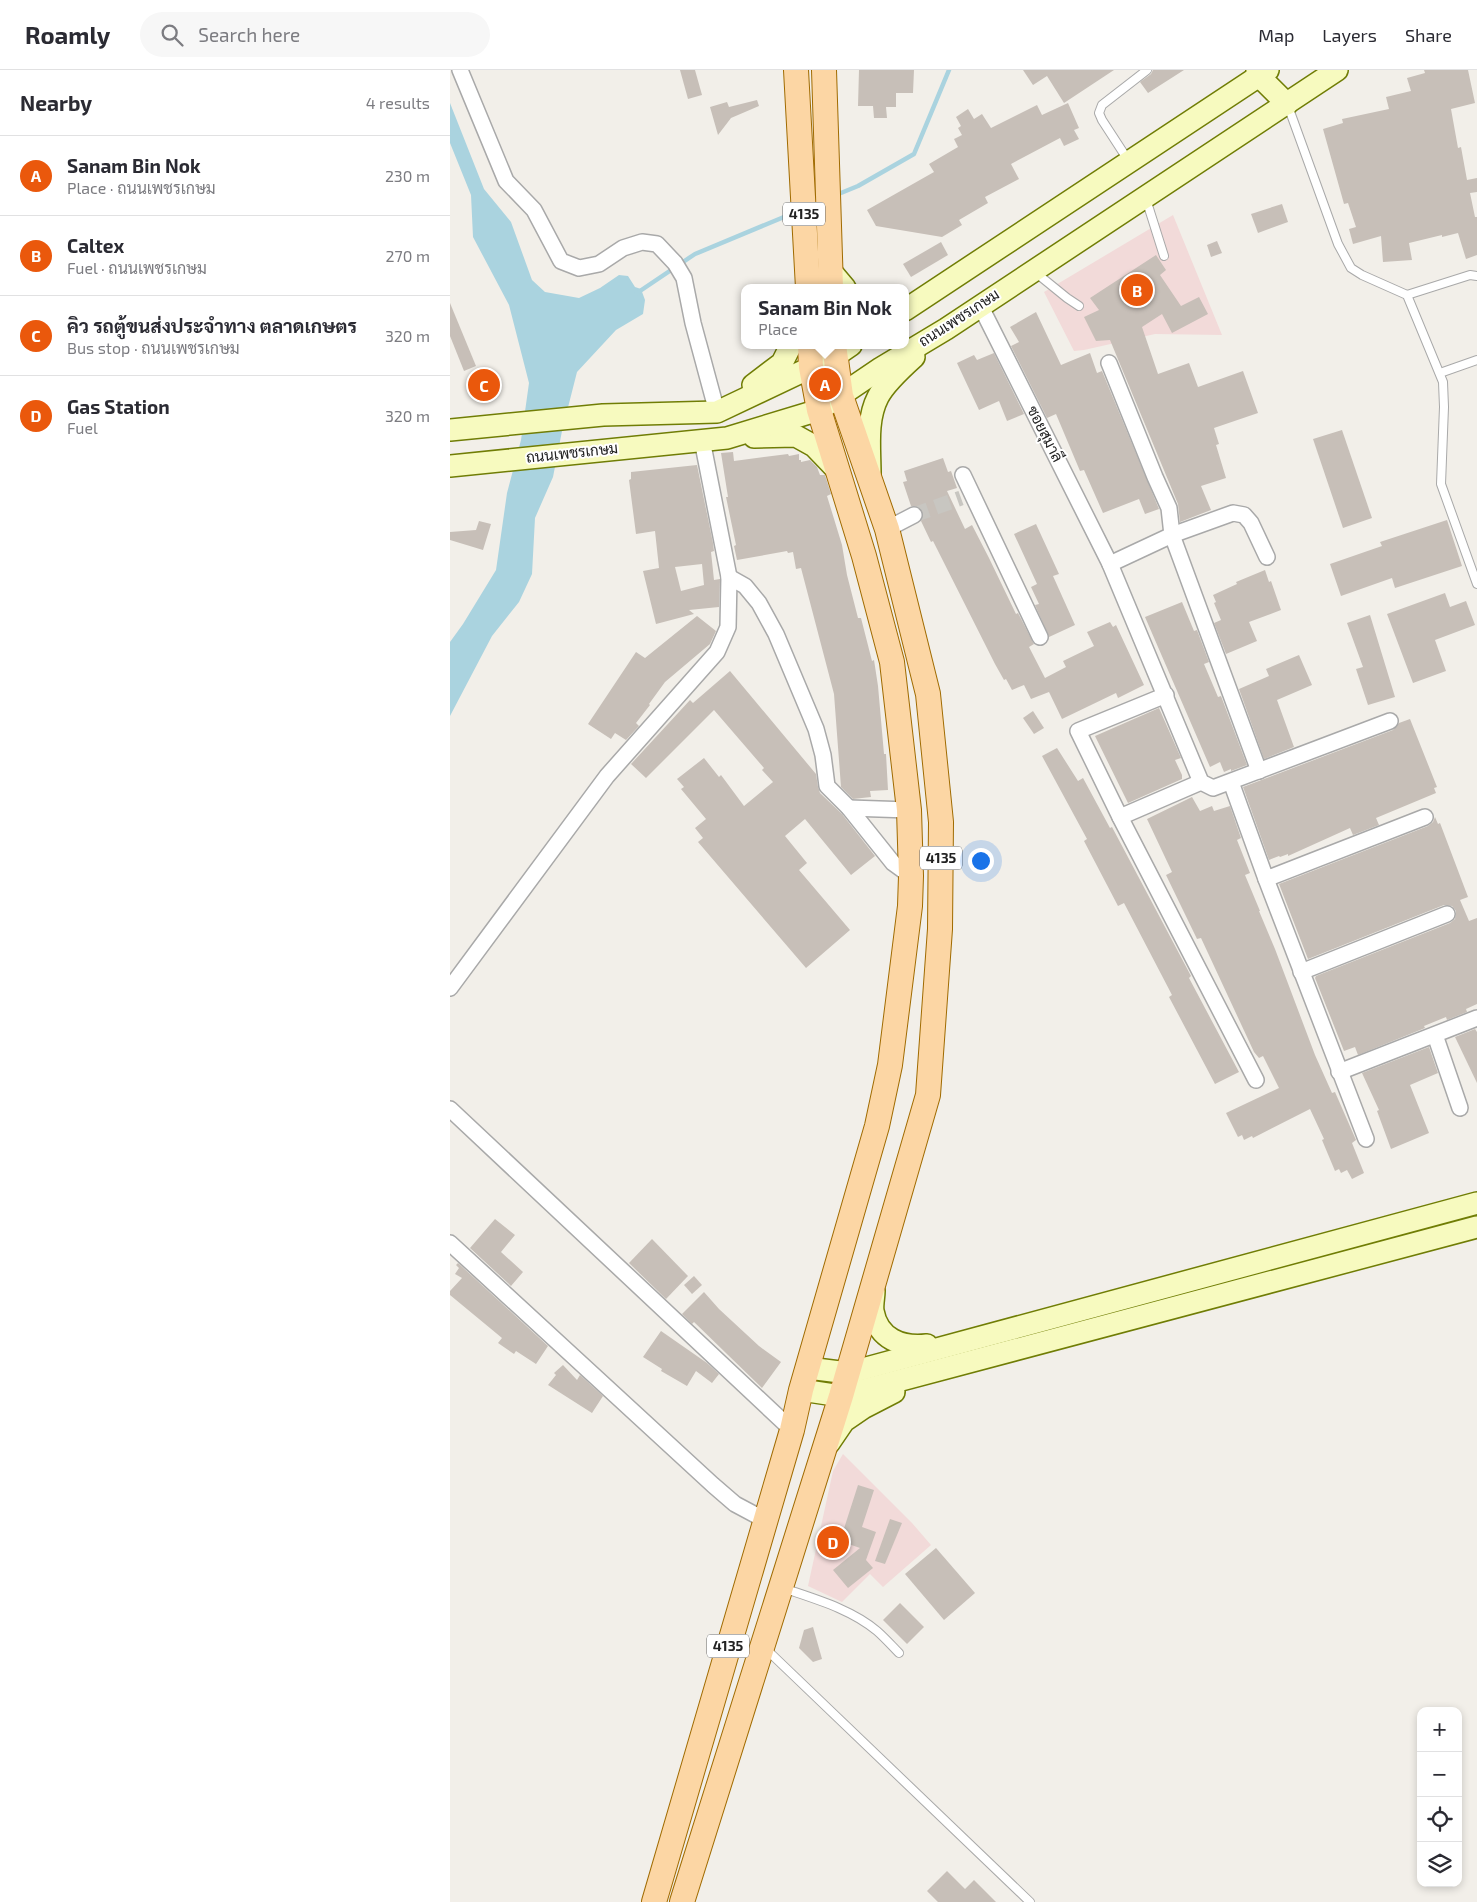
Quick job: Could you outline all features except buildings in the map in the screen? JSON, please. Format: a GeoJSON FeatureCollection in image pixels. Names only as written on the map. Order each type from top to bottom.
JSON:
{"type":"FeatureCollection","features":[{"type":"Feature","properties":{"kind":"main road","name":"4135"},"geometry":{"type":"LineString","coordinates":[[796,70],[800,153],[816,282]]}},
{"type":"Feature","properties":{"kind":"main road","name":"4135"},"geometry":{"type":"LineString","coordinates":[[816,282],[826,153],[824,70]]}},
{"type":"Feature","properties":{"kind":"main road","name":"ถนนเพชรเกษม"},"geometry":{"type":"LineString","coordinates":[[450,466],[727,438],[819,410],[1337,70]]}},
{"type":"Feature","properties":{"kind":"main road"},"geometry":{"type":"LineString","coordinates":[[910,305],[1130,163],[1261,72],[1287,104]]}},
{"type":"Feature","properties":{"kind":"main road"},"geometry":{"type":"LineString","coordinates":[[870,478],[870,423],[878,397],[903,368],[946,328]]}},
{"type":"Feature","properties":{"kind":"main road"},"geometry":{"type":"LineString","coordinates":[[717,412],[782,363],[790,349]]}},
{"type":"Feature","properties":{"kind":"main road","name":"4135"},"geometry":{"type":"LineString","coordinates":[[682,1902],[825,1449],[928,1095],[940,929],[941,822],[928,694],[887,529],[841,396],[840,349]]}},
{"type":"Feature","properties":{"kind":"main road"},"geometry":{"type":"LineString","coordinates":[[450,430],[603,415],[717,412],[811,356],[840,349]]}},
{"type":"Feature","properties":{"kind":"main road","name":"4135"},"geometry":{"type":"LineString","coordinates":[[654,1902],[792,1430],[804,1379],[876,1126],[890,1065],[907,934],[912,876],[909,810],[892,662],[864,556],[819,410],[811,356]]}},
{"type":"Feature","properties":{"kind":"main road"},"geometry":{"type":"LineString","coordinates":[[727,438],[796,436],[814,446],[838,471]]}},
{"type":"Feature","properties":{"kind":"main road"},"geometry":{"type":"LineString","coordinates":[[804,1379],[848,1373],[1477,1202]]}},
{"type":"Feature","properties":{"kind":"main road"},"geometry":{"type":"LineString","coordinates":[[804,1379],[841,1396],[1477,1227]]}},
{"type":"Feature","properties":{"kind":"main road"},"geometry":{"type":"LineString","coordinates":[[875,1278],[873,1310],[877,1323],[888,1338],[902,1345],[917,1346],[977,1338]]}},
{"type":"Feature","properties":{"kind":"main road"},"geometry":{"type":"LineString","coordinates":[[825,1449],[844,1421],[862,1408],[893,1393],[981,1359]]}},
{"type":"Feature","properties":{"kind":"street"},"geometry":{"type":"LineString","coordinates":[[460,70],[506,181],[534,210],[561,261],[579,268],[599,264],[623,248],[642,242],[657,244],[675,263],[684,278],[693,323],[717,412]]}},
{"type":"Feature","properties":{"kind":"street","name":"ซอยสุมาลี"},"geometry":{"type":"LineString","coordinates":[[980,305],[1110,564],[1201,782]]}},
{"type":"Feature","properties":{"kind":"street"},"geometry":{"type":"LineString","coordinates":[[1109,363],[1154,477],[1169,508],[1172,535],[1259,771]]}},
{"type":"Feature","properties":{"kind":"street"},"geometry":{"type":"LineString","coordinates":[[450,988],[606,776],[716,652],[728,626],[728,577],[702,440]]}},
{"type":"Feature","properties":{"kind":"street"},"geometry":{"type":"LineString","coordinates":[[964,475],[1040,637]]}},
{"type":"Feature","properties":{"kind":"street"},"geometry":{"type":"LineString","coordinates":[[961,498],[980,510]]}},
{"type":"Feature","properties":{"kind":"street"},"geometry":{"type":"LineString","coordinates":[[1110,564],[1172,535],[1233,513],[1244,515],[1251,523],[1267,557]]}},
{"type":"Feature","properties":{"kind":"street"},"geometry":{"type":"LineString","coordinates":[[887,529],[914,515]]}},
{"type":"Feature","properties":{"kind":"street"},"geometry":{"type":"LineString","coordinates":[[728,577],[745,586],[759,603],[776,634],[816,730],[823,755],[827,786],[849,808],[893,863],[900,870],[912,876]]}},
{"type":"Feature","properties":{"kind":"street"},"geometry":{"type":"LineString","coordinates":[[1166,696],[1078,732],[1256,1080]]}},
{"type":"Feature","properties":{"kind":"street"},"geometry":{"type":"LineString","coordinates":[[1120,817],[1201,782],[1213,788],[1390,720]]}},
{"type":"Feature","properties":{"kind":"street"},"geometry":{"type":"LineString","coordinates":[[1231,782],[1301,972],[1366,1139]]}},
{"type":"Feature","properties":{"kind":"street"},"geometry":{"type":"LineString","coordinates":[[849,808],[909,810]]}},
{"type":"Feature","properties":{"kind":"street"},"geometry":{"type":"LineString","coordinates":[[1266,879],[1425,817]]}},
{"type":"Feature","properties":{"kind":"street"},"geometry":{"type":"LineString","coordinates":[[1301,972],[1446,914]]}},
{"type":"Feature","properties":{"kind":"street"},"geometry":{"type":"LineString","coordinates":[[1340,1072],[1477,1018]]}},
{"type":"Feature","properties":{"kind":"street"},"geometry":{"type":"LineString","coordinates":[[1435,1035],[1460,1108]]}},
{"type":"Feature","properties":{"kind":"street"},"geometry":{"type":"LineString","coordinates":[[450,1109],[792,1430]]}},
{"type":"Feature","properties":{"kind":"street"},"geometry":{"type":"LineString","coordinates":[[450,1243],[713,1485],[735,1504],[765,1520]]}},
{"type":"Feature","properties":{"kind":"lane"},"geometry":{"type":"LineString","coordinates":[[1130,163],[1099,113],[1102,106],[1147,70]]}},
{"type":"Feature","properties":{"kind":"lane"},"geometry":{"type":"LineString","coordinates":[[1287,104],[1338,244],[1351,268],[1406,295],[1470,275],[1477,276]]}},
{"type":"Feature","properties":{"kind":"lane"},"geometry":{"type":"LineString","coordinates":[[1146,197],[1164,256]]}},
{"type":"Feature","properties":{"kind":"lane"},"geometry":{"type":"LineString","coordinates":[[1033,270],[1079,306]]}},
{"type":"Feature","properties":{"kind":"lane"},"geometry":{"type":"LineString","coordinates":[[1406,295],[1443,382],[1441,484],[1477,584]]}},
{"type":"Feature","properties":{"kind":"lane"},"geometry":{"type":"LineString","coordinates":[[1440,373],[1477,360]]}},
{"type":"Feature","properties":{"kind":"lane"},"geometry":{"type":"LineString","coordinates":[[781,1588],[829,1604],[855,1616],[877,1631],[899,1653]]}},
{"type":"Feature","properties":{"kind":"lane"},"geometry":{"type":"LineString","coordinates":[[763,1646],[1030,1902]]}},
{"type":"Feature","properties":{"kind":"shaded area"},"geometry":{"type":"Polygon","coordinates":[[[1173,215],[1222,335],[1155,334],[1074,351],[1044,292],[1173,215]]]}},
{"type":"Feature","properties":{"kind":"shaded area"},"geometry":{"type":"Polygon","coordinates":[[[843,1454],[912,1523],[931,1545],[883,1587],[870,1574],[842,1602],[808,1586],[833,1471],[843,1454]]]}},
{"type":"Feature","properties":{"kind":"water"},"geometry":{"type":"Polygon","coordinates":[[[450,103],[484,189],[511,222],[532,280],[545,292],[579,298],[600,288],[619,275],[628,276],[635,287],[641,289],[645,300],[643,314],[616,330],[577,372],[553,477],[535,518],[532,574],[519,602],[492,636],[450,716],[450,642],[496,570],[507,493],[521,440],[529,383],[509,305],[473,237],[471,195],[450,143],[450,103]]]}},
{"type":"Feature","properties":{"kind":"waterway"},"geometry":{"type":"LineString","coordinates":[[836,195],[858,186],[914,154],[949,70]]}},
{"type":"Feature","properties":{"kind":"waterway"},"geometry":{"type":"LineString","coordinates":[[637,293],[695,254],[796,212]]}},
{"type":"Feature","properties":{"kind":"tunnel"},"geometry":{"type":"LineString","coordinates":[[914,515],[961,498]]}},
{"type":"Feature","properties":{"kind":"place","name":"Caltex"},"geometry":{"type":"Point","coordinates":[1137,290]}},
{"type":"Feature","properties":{"kind":"place","name":"Sanam Bin Nok"},"geometry":{"type":"Point","coordinates":[825,384]}},
{"type":"Feature","properties":{"kind":"place","name":"คิว รถตู้ขนส่งประจำทาง ตลาดเกษตร"},"geometry":{"type":"Point","coordinates":[484,385]}},
{"type":"Feature","properties":{"kind":"place","name":"Gas Station"},"geometry":{"type":"Point","coordinates":[833,1542]}}]}
